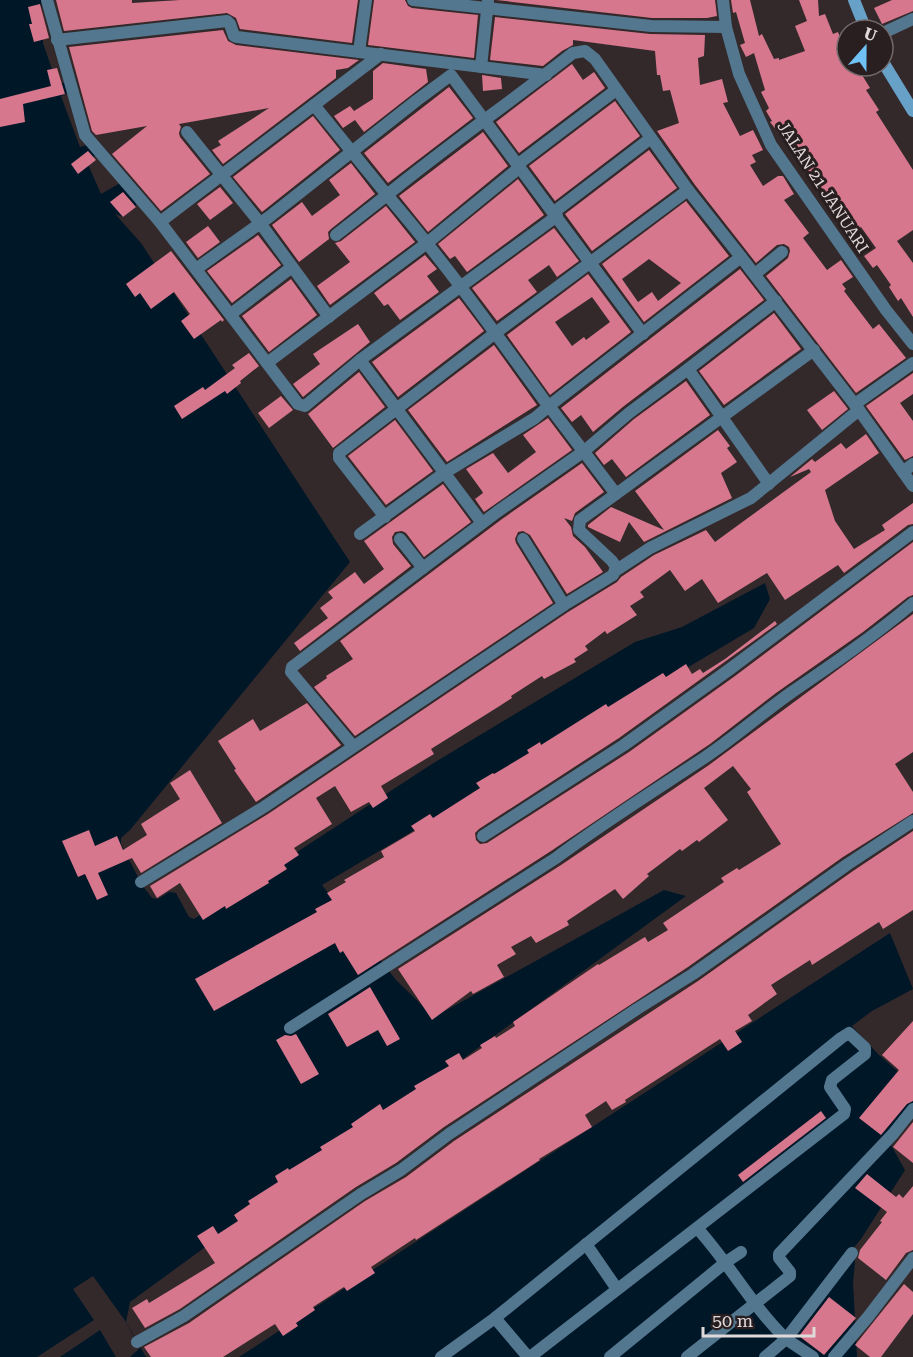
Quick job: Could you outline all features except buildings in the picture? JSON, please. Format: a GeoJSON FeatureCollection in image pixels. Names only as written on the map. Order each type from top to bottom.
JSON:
{"type":"FeatureCollection","features":[{"type":"Feature","properties":{"kind":"main road"},"geometry":{"type":"LineString","coordinates":[[854,0],[861,18]]}},
{"type":"Feature","properties":{"kind":"main road"},"geometry":{"type":"LineString","coordinates":[[893,78],[913,111]]}},
{"type":"Feature","properties":{"kind":"street"},"geometry":{"type":"LineString","coordinates":[[47,0],[85,135],[160,222],[298,404],[303,406],[651,138]]}},
{"type":"Feature","properties":{"kind":"street"},"geometry":{"type":"LineString","coordinates":[[359,52],[366,0]]}},
{"type":"Feature","properties":{"kind":"street"},"geometry":{"type":"LineString","coordinates":[[413,0],[488,4],[651,26],[726,27]]}},
{"type":"Feature","properties":{"kind":"street","name":"JALAN 21 JANUARI"},"geometry":{"type":"LineString","coordinates":[[723,0],[726,27],[739,74],[771,145],[886,310],[913,344]]}},
{"type":"Feature","properties":{"kind":"street"},"geometry":{"type":"LineString","coordinates":[[481,67],[488,4]]}},
{"type":"Feature","properties":{"kind":"street"},"geometry":{"type":"LineString","coordinates":[[895,27],[913,19]]}},
{"type":"Feature","properties":{"kind":"street"},"geometry":{"type":"LineString","coordinates":[[57,40],[227,21],[231,24],[233,34],[237,37],[546,75]]}},
{"type":"Feature","properties":{"kind":"street"},"geometry":{"type":"LineString","coordinates":[[336,235],[431,158],[484,122],[573,52],[585,51],[595,59],[688,190],[814,350],[913,486]]}},
{"type":"Feature","properties":{"kind":"street"},"geometry":{"type":"LineString","coordinates":[[160,222],[381,54]]}},
{"type":"Feature","properties":{"kind":"street"},"geometry":{"type":"LineString","coordinates":[[196,269],[260,223],[449,75],[453,76],[484,122],[643,334]]}},
{"type":"Feature","properties":{"kind":"street"},"geometry":{"type":"LineString","coordinates":[[267,363],[427,243],[518,167],[616,90]]}},
{"type":"Feature","properties":{"kind":"street"},"geometry":{"type":"LineString","coordinates":[[314,105],[427,243],[616,494]]}},
{"type":"Feature","properties":{"kind":"street"},"geometry":{"type":"LineString","coordinates":[[187,132],[260,223],[328,317]]}},
{"type":"Feature","properties":{"kind":"street"},"geometry":{"type":"LineString","coordinates":[[385,517],[338,456],[494,334],[688,190]]}},
{"type":"Feature","properties":{"kind":"street"},"geometry":{"type":"LineString","coordinates":[[754,274],[782,252]]}},
{"type":"Feature","properties":{"kind":"street"},"geometry":{"type":"LineString","coordinates":[[360,534],[444,473],[535,418],[741,256]]}},
{"type":"Feature","properties":{"kind":"street"},"geometry":{"type":"LineString","coordinates":[[231,314],[292,267]]}},
{"type":"Feature","properties":{"kind":"street"},"geometry":{"type":"LineString","coordinates":[[353,746],[291,672],[292,667],[482,523],[583,452],[776,301]]}},
{"type":"Feature","properties":{"kind":"street"},"geometry":{"type":"LineString","coordinates":[[615,571],[612,561],[579,530],[580,520],[814,350]]}},
{"type":"Feature","properties":{"kind":"street"},"geometry":{"type":"LineString","coordinates":[[360,360],[395,410],[482,523]]}},
{"type":"Feature","properties":{"kind":"street"},"geometry":{"type":"LineString","coordinates":[[141,882],[264,807],[564,605],[613,575],[615,571],[650,548],[752,498],[857,407],[913,363]]}},
{"type":"Feature","properties":{"kind":"street"},"geometry":{"type":"LineString","coordinates":[[688,369],[769,484]]}},
{"type":"Feature","properties":{"kind":"street"},"geometry":{"type":"LineString","coordinates":[[903,472],[913,464]]}},
{"type":"Feature","properties":{"kind":"street"},"geometry":{"type":"LineString","coordinates":[[483,836],[624,746],[913,532]]}},
{"type":"Feature","properties":{"kind":"street"},"geometry":{"type":"LineString","coordinates":[[523,538],[564,605]]}},
{"type":"Feature","properties":{"kind":"street"},"geometry":{"type":"LineString","coordinates":[[400,539],[423,568]]}},
{"type":"Feature","properties":{"kind":"street"},"geometry":{"type":"LineString","coordinates":[[290,1028],[556,858],[586,835],[706,756],[887,626],[913,603]]}},
{"type":"Feature","properties":{"kind":"street"},"geometry":{"type":"LineString","coordinates":[[137,1342],[184,1316],[361,1194],[401,1170],[457,1128],[693,974],[848,864],[913,821]]}},
{"type":"Feature","properties":{"kind":"street"},"geometry":{"type":"LineString","coordinates":[[441,1357],[495,1318],[841,1038],[849,1034],[853,1035],[865,1048],[865,1054],[832,1080],[830,1087],[845,1109],[844,1114],[529,1357],[495,1318]]}},
{"type":"Feature","properties":{"kind":"street"},"geometry":{"type":"LineString","coordinates":[[687,1357],[790,1276],[790,1272],[778,1258],[779,1254],[913,1109]]}},
{"type":"Feature","properties":{"kind":"street"},"geometry":{"type":"LineString","coordinates":[[697,1228],[726,1262],[754,1303],[786,1339],[813,1357]]}},
{"type":"Feature","properties":{"kind":"street"},"geometry":{"type":"LineString","coordinates":[[586,1244],[617,1289]]}},
{"type":"Feature","properties":{"kind":"street"},"geometry":{"type":"LineString","coordinates":[[610,1357],[741,1252]]}},
{"type":"Feature","properties":{"kind":"street"},"geometry":{"type":"LineString","coordinates":[[765,1357],[786,1339],[852,1253]]}},
{"type":"Feature","properties":{"kind":"street"},"geometry":{"type":"LineString","coordinates":[[834,1357],[913,1258]]}},
{"type":"Feature","properties":{"kind":"water"},"geometry":{"type":"Polygon","coordinates":[[[0,0],[41,0],[43,43],[57,84],[69,82],[71,92],[61,96],[80,147],[90,144],[97,154],[87,162],[101,194],[122,182],[136,203],[136,207],[123,217],[115,214],[141,243],[350,562],[130,830],[121,838],[121,844],[142,885],[152,898],[158,899],[169,892],[176,893],[189,917],[194,919],[432,764],[635,642],[682,627],[765,583],[770,599],[754,628],[322,885],[396,980],[434,1017],[664,890],[686,896],[130,1302],[126,1322],[146,1357],[0,1357],[0,0]]]}},
{"type":"Feature","properties":{"kind":"water"},"geometry":{"type":"Polygon","coordinates":[[[890,933],[913,989],[872,1011],[852,1026],[878,1054],[913,1085],[913,1109],[888,1140],[905,1170],[851,1251],[855,1263],[853,1282],[857,1357],[239,1357],[890,933]]]}},
{"type":"Feature","properties":{"kind":"pier"},"geometry":{"type":"Polygon","coordinates":[[[93,1276],[126,1322],[140,1348],[130,1357],[116,1357],[100,1330],[60,1357],[37,1357],[94,1320],[73,1289],[93,1276]]]}}]}
